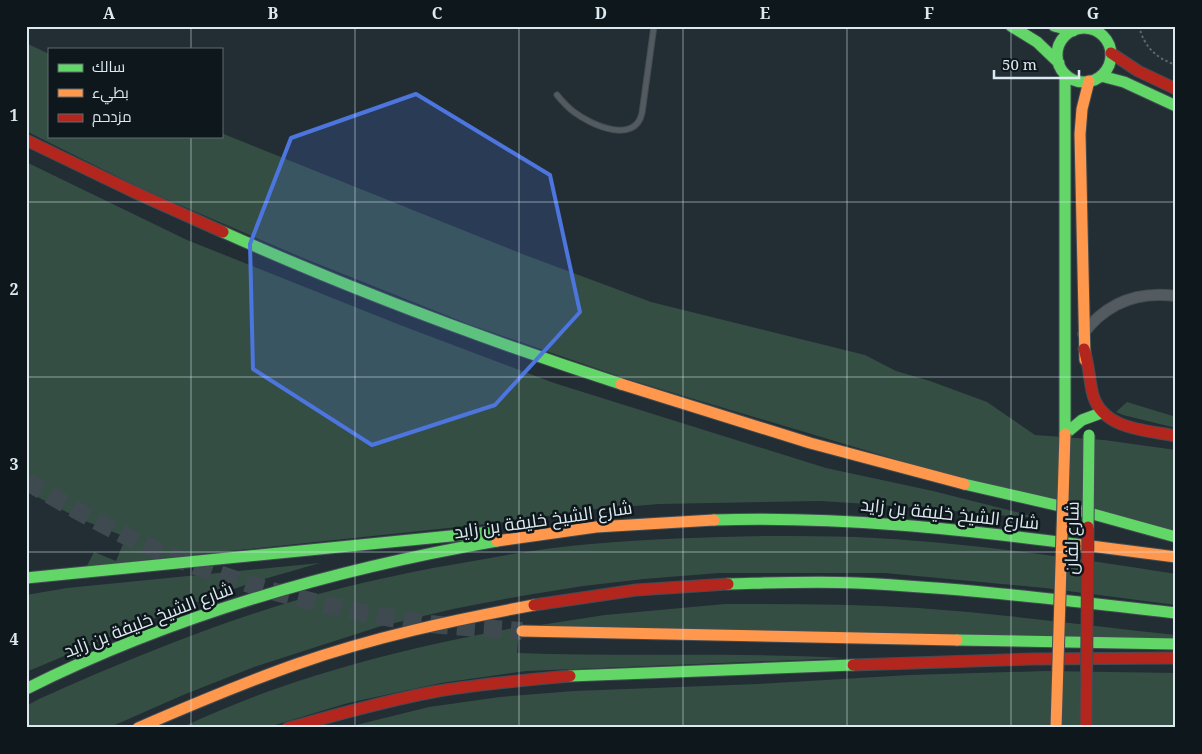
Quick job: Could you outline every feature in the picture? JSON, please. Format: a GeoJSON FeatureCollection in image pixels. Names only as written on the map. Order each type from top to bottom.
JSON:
{"type":"FeatureCollection","features":[{"type":"Feature","properties":{"kind":"main road"},"geometry":{"type":"LineString","coordinates":[[1011,26],[1040,43],[1059,63],[1065,74],[1076,80],[1089,81],[1101,76],[1109,66],[1111,53],[1107,41],[1098,32],[1086,28],[1068,34],[1060,44],[1059,63]]}},
{"type":"Feature","properties":{"kind":"main road"},"geometry":{"type":"LineString","coordinates":[[1054,26],[1073,31]]}},
{"type":"Feature","properties":{"kind":"main road"},"geometry":{"type":"LineString","coordinates":[[1111,53],[1138,71],[1176,89]]}},
{"type":"Feature","properties":{"kind":"main road","name":"شارع لفان"},"geometry":{"type":"LineString","coordinates":[[1056,728],[1066,434],[1065,74]]}},
{"type":"Feature","properties":{"kind":"main road"},"geometry":{"type":"LineString","coordinates":[[1101,76],[1124,82],[1176,106]]}},
{"type":"Feature","properties":{"kind":"main road"},"geometry":{"type":"LineString","coordinates":[[1089,81],[1080,127],[1083,334],[1094,400],[1101,413],[1113,422],[1176,436]]}},
{"type":"Feature","properties":{"kind":"main road"},"geometry":{"type":"LineString","coordinates":[[26,140],[185,216],[256,246],[381,297],[557,362],[680,404],[845,452],[1003,494],[1071,508],[1176,537]]}},
{"type":"Feature","properties":{"kind":"main road","name":"شارع لفان"},"geometry":{"type":"LineString","coordinates":[[1084,348],[1090,435],[1086,728]]}},
{"type":"Feature","properties":{"kind":"main road"},"geometry":{"type":"LineString","coordinates":[[1066,434],[1088,416],[1101,413]]}},
{"type":"Feature","properties":{"kind":"main road","name":"شارع الشيخ خليفة بن زايد"},"geometry":{"type":"LineString","coordinates":[[26,689],[78,664],[153,633],[307,582],[426,553],[582,528],[723,519],[832,520],[987,532],[1176,557]]}},
{"type":"Feature","properties":{"kind":"main road"},"geometry":{"type":"LineString","coordinates":[[26,578],[468,534],[582,528]]}},
{"type":"Feature","properties":{"kind":"main road"},"geometry":{"type":"LineString","coordinates":[[138,728],[219,692],[363,643],[482,613],[618,592],[741,583],[849,583],[984,593],[1176,614]]}},
{"type":"Feature","properties":{"kind":"main road"},"geometry":{"type":"LineString","coordinates":[[522,631],[1176,644]]}},
{"type":"Feature","properties":{"kind":"main road"},"geometry":{"type":"LineString","coordinates":[[288,728],[354,709],[430,692],[533,679],[952,661],[1176,658]]}},
{"type":"Feature","properties":{"kind":"street"},"geometry":{"type":"LineString","coordinates":[[1083,334],[1100,315],[1121,302],[1146,295],[1176,296]]}},
{"type":"Feature","properties":{"kind":"lane"},"geometry":{"type":"LineString","coordinates":[[557,95],[572,111],[591,122],[623,130],[634,128],[638,124],[642,113],[654,26]]}},
{"type":"Feature","properties":{"kind":"path"},"geometry":{"type":"LineString","coordinates":[[1138,26],[1142,39],[1151,52],[1164,61],[1176,65]]}},
{"type":"Feature","properties":{"kind":"highlighted area"},"geometry":{"type":"Polygon","coordinates":[[[416,94],[550,175],[580,312],[495,405],[372,445],[253,369],[250,244],[291,138],[416,94]]]}},
{"type":"Feature","properties":{"kind":"green space"},"geometry":{"type":"Polygon","coordinates":[[[26,43],[48,54],[48,138],[222,138],[222,133],[525,255],[651,302],[865,355],[896,371],[987,402],[1035,435],[1104,440],[1176,450],[1176,531],[1005,492],[627,379],[468,324],[303,258],[138,187],[26,131],[26,43]]]}},
{"type":"Feature","properties":{"kind":"green space"},"geometry":{"type":"Polygon","coordinates":[[[26,162],[187,240],[400,325],[554,383],[826,468],[933,491],[1036,517],[820,501],[659,504],[586,510],[514,521],[87,566],[94,552],[116,561],[126,537],[80,519],[26,491],[26,162]]]}},
{"type":"Feature","properties":{"kind":"green space"},"geometry":{"type":"Polygon","coordinates":[[[1127,402],[1176,417],[1176,428],[1116,412],[1127,402]]]}},
{"type":"Feature","properties":{"kind":"green space"},"geometry":{"type":"Polygon","coordinates":[[[769,536],[856,537],[976,546],[1176,574],[1176,605],[1045,588],[885,573],[719,573],[644,579],[521,596],[453,609],[378,627],[254,667],[183,695],[108,728],[26,728],[26,706],[39,699],[199,633],[264,610],[342,588],[433,568],[563,547],[613,542],[769,536]]]}},
{"type":"Feature","properties":{"kind":"green space"},"geometry":{"type":"Polygon","coordinates":[[[320,563],[257,581],[177,609],[26,672],[26,595],[67,588],[320,563]]]}},
{"type":"Feature","properties":{"kind":"green space"},"geometry":{"type":"Polygon","coordinates":[[[725,604],[846,605],[918,608],[1176,635],[1176,638],[527,627],[605,615],[725,604]]]}},
{"type":"Feature","properties":{"kind":"green space"},"geometry":{"type":"Polygon","coordinates":[[[519,627],[517,653],[763,655],[845,658],[526,671],[441,683],[348,703],[265,728],[181,728],[262,694],[347,666],[433,644],[519,627]]]}},
{"type":"Feature","properties":{"kind":"green space"},"geometry":{"type":"Polygon","coordinates":[[[1046,671],[1176,673],[1176,728],[344,728],[429,707],[500,697],[574,691],[758,684],[910,675],[1046,671]]]}},
{"type":"Feature","properties":{"kind":"tunnel"},"geometry":{"type":"LineString","coordinates":[[26,481],[82,513],[139,542],[207,570],[265,589],[325,605],[416,622],[522,631]]}},
{"type":"Feature","properties":{"kind":"traffic: fast"},"geometry":{"type":"LineString","coordinates":[[1011,26],[1037,42],[1059,63]]}},
{"type":"Feature","properties":{"kind":"traffic: fast"},"geometry":{"type":"LineString","coordinates":[[1054,26],[1073,31]]}},
{"type":"Feature","properties":{"kind":"traffic: fast"},"geometry":{"type":"LineString","coordinates":[[1084,28],[1094,30],[1103,36],[1109,45],[1111,55],[1109,65],[1103,74],[1094,80],[1084,82],[1074,80],[1065,74],[1059,65],[1057,55],[1059,45],[1065,36],[1074,30],[1084,28]]}},
{"type":"Feature","properties":{"kind":"traffic: fast"},"geometry":{"type":"LineString","coordinates":[[1065,74],[1065,434]]}},
{"type":"Feature","properties":{"kind":"traffic: fast"},"geometry":{"type":"LineString","coordinates":[[1101,76],[1124,82],[1176,106]]}},
{"type":"Feature","properties":{"kind":"traffic: fast"},"geometry":{"type":"LineString","coordinates":[[223,232],[370,294],[520,350],[621,384]]}},
{"type":"Feature","properties":{"kind":"traffic: fast"},"geometry":{"type":"LineString","coordinates":[[1065,434],[1082,420],[1101,413]]}},
{"type":"Feature","properties":{"kind":"traffic: fast"},"geometry":{"type":"LineString","coordinates":[[1088,527],[1089,435]]}},
{"type":"Feature","properties":{"kind":"traffic: fast"},"geometry":{"type":"LineString","coordinates":[[964,484],[1082,511],[1176,537]]}},
{"type":"Feature","properties":{"kind":"traffic: fast"},"geometry":{"type":"LineString","coordinates":[[714,520],[807,520],[899,525],[1083,545]]}},
{"type":"Feature","properties":{"kind":"traffic: fast"},"geometry":{"type":"LineString","coordinates":[[26,578],[491,532]]}},
{"type":"Feature","properties":{"kind":"traffic: fast"},"geometry":{"type":"LineString","coordinates":[[26,689],[139,639],[197,617],[256,598],[376,566],[436,552],[497,541]]}},
{"type":"Feature","properties":{"kind":"traffic: fast"},"geometry":{"type":"LineString","coordinates":[[728,584],[825,582],[897,585],[1017,595],[1176,613]]}},
{"type":"Feature","properties":{"kind":"traffic: fast"},"geometry":{"type":"LineString","coordinates":[[957,640],[1176,644]]}},
{"type":"Feature","properties":{"kind":"traffic: fast"},"geometry":{"type":"LineString","coordinates":[[570,676],[853,665]]}},
{"type":"Feature","properties":{"kind":"traffic: slow"},"geometry":{"type":"LineString","coordinates":[[1085,360],[1080,134],[1082,109],[1089,81]]}},
{"type":"Feature","properties":{"kind":"traffic: slow"},"geometry":{"type":"LineString","coordinates":[[621,384],[810,443],[964,484]]}},
{"type":"Feature","properties":{"kind":"traffic: slow"},"geometry":{"type":"LineString","coordinates":[[1056,728],[1065,434]]}},
{"type":"Feature","properties":{"kind":"traffic: slow"},"geometry":{"type":"LineString","coordinates":[[497,541],[596,527],[714,520]]}},
{"type":"Feature","properties":{"kind":"traffic: slow"},"geometry":{"type":"LineString","coordinates":[[1083,545],[1176,557]]}},
{"type":"Feature","properties":{"kind":"traffic: slow"},"geometry":{"type":"LineString","coordinates":[[138,728],[277,671],[326,654],[414,630],[534,605]]}},
{"type":"Feature","properties":{"kind":"traffic: slow"},"geometry":{"type":"LineString","coordinates":[[522,631],[957,640]]}},
{"type":"Feature","properties":{"kind":"traffic: jam"},"geometry":{"type":"LineString","coordinates":[[1111,53],[1138,71],[1176,89]]}},
{"type":"Feature","properties":{"kind":"traffic: jam"},"geometry":{"type":"LineString","coordinates":[[26,140],[223,232]]}},
{"type":"Feature","properties":{"kind":"traffic: jam"},"geometry":{"type":"LineString","coordinates":[[1084,349],[1093,395],[1098,407],[1106,415],[1116,422],[1140,430],[1176,436]]}},
{"type":"Feature","properties":{"kind":"traffic: jam"},"geometry":{"type":"LineString","coordinates":[[1086,728],[1088,527]]}},
{"type":"Feature","properties":{"kind":"traffic: jam"},"geometry":{"type":"LineString","coordinates":[[534,605],[636,590],[728,584]]}},
{"type":"Feature","properties":{"kind":"traffic: jam"},"geometry":{"type":"LineString","coordinates":[[853,665],[1031,659],[1176,658]]}},
{"type":"Feature","properties":{"kind":"traffic: jam"},"geometry":{"type":"LineString","coordinates":[[288,728],[378,704],[433,692],[484,684],[570,676]]}}]}
